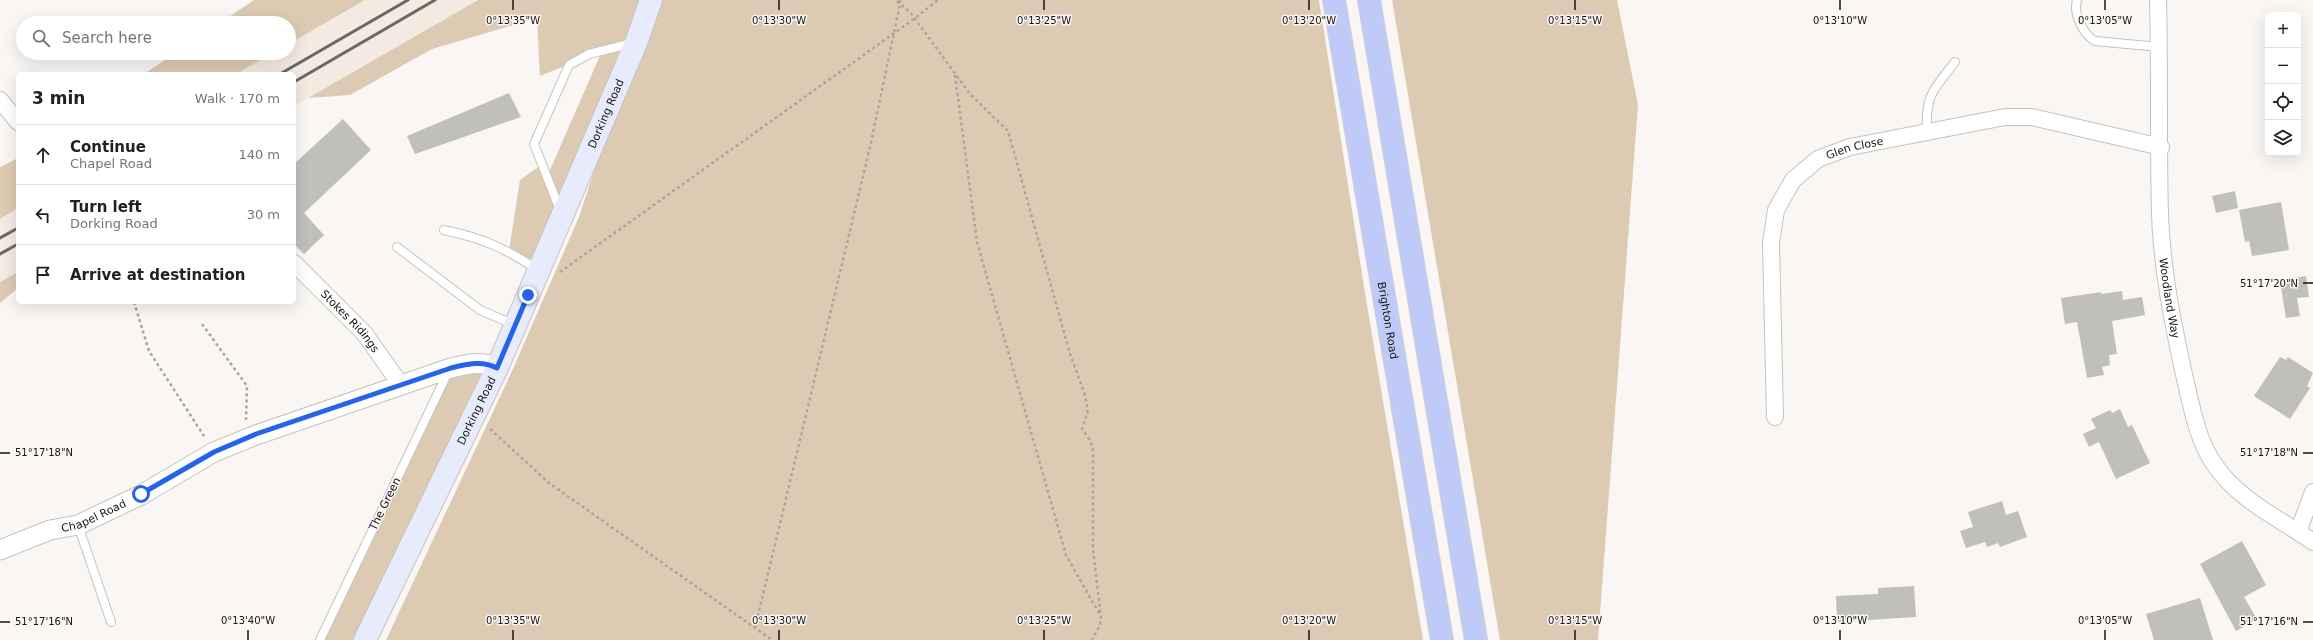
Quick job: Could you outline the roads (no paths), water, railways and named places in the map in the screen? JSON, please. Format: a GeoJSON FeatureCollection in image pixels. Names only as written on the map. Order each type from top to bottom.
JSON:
{"type":"FeatureCollection","features":[{"type":"Feature","properties":{"kind":"highway","name":"Brighton Road"},"geometry":{"type":"LineString","coordinates":[[1334,0],[1442,640]]}},
{"type":"Feature","properties":{"kind":"highway"},"geometry":{"type":"LineString","coordinates":[[1369,0],[1476,640]]}},
{"type":"Feature","properties":{"kind":"main road","name":"Dorking Road"},"geometry":{"type":"LineString","coordinates":[[365,640],[475,415],[515,325],[546,273],[562,215],[636,43],[651,0]]}},
{"type":"Feature","properties":{"kind":"street","name":"Woodland Way"},"geometry":{"type":"LineString","coordinates":[[2158,0],[2161,147],[2160,215],[2167,282],[2178,347],[2201,439],[2214,464],[2234,488],[2256,506],[2313,542]]}},
{"type":"Feature","properties":{"kind":"street"},"geometry":{"type":"LineString","coordinates":[[0,100],[16,120]]}},
{"type":"Feature","properties":{"kind":"street","name":"Glen Close"},"geometry":{"type":"LineString","coordinates":[[1775,417],[1771,243],[1776,210],[1793,180],[1818,158],[1850,147],[2005,117],[2032,117],[2161,147]]}},
{"type":"Feature","properties":{"kind":"street","name":"Stokes Ridings"},"geometry":{"type":"LineString","coordinates":[[296,265],[364,333],[401,385]]}},
{"type":"Feature","properties":{"kind":"street","name":"Chapel Road"},"geometry":{"type":"LineString","coordinates":[[0,550],[50,530],[78,525],[141,494],[214,452],[246,439],[451,368],[469,364],[487,363],[497,368]]}},
{"type":"Feature","properties":{"kind":"street"},"geometry":{"type":"LineString","coordinates":[[2298,532],[2313,492]]}},
{"type":"Feature","properties":{"kind":"lane"},"geometry":{"type":"LineString","coordinates":[[2077,0],[2078,19],[2087,37],[2095,41],[2160,47]]}},
{"type":"Feature","properties":{"kind":"lane"},"geometry":{"type":"LineString","coordinates":[[562,215],[534,144],[569,65],[589,54],[636,43]]}},
{"type":"Feature","properties":{"kind":"lane"},"geometry":{"type":"LineString","coordinates":[[1927,133],[1926,114],[1930,95],[1954,62]]}},
{"type":"Feature","properties":{"kind":"lane"},"geometry":{"type":"LineString","coordinates":[[444,230],[469,235],[509,250],[546,273]]}},
{"type":"Feature","properties":{"kind":"lane"},"geometry":{"type":"LineString","coordinates":[[398,247],[480,310],[515,325]]}},
{"type":"Feature","properties":{"kind":"lane","name":"The Green"},"geometry":{"type":"LineString","coordinates":[[320,640],[451,368]]}},
{"type":"Feature","properties":{"kind":"lane"},"geometry":{"type":"LineString","coordinates":[[78,525],[111,622]]}},
{"type":"Feature","properties":{"kind":"railway"},"geometry":{"type":"LineString","coordinates":[[283,72],[408,0]]}},
{"type":"Feature","properties":{"kind":"railway"},"geometry":{"type":"LineString","coordinates":[[296,81],[435,0]]}},
{"type":"Feature","properties":{"kind":"railway"},"geometry":{"type":"LineString","coordinates":[[0,238],[16,229]]}},
{"type":"Feature","properties":{"kind":"railway"},"geometry":{"type":"LineString","coordinates":[[0,254],[16,245]]}}]}
